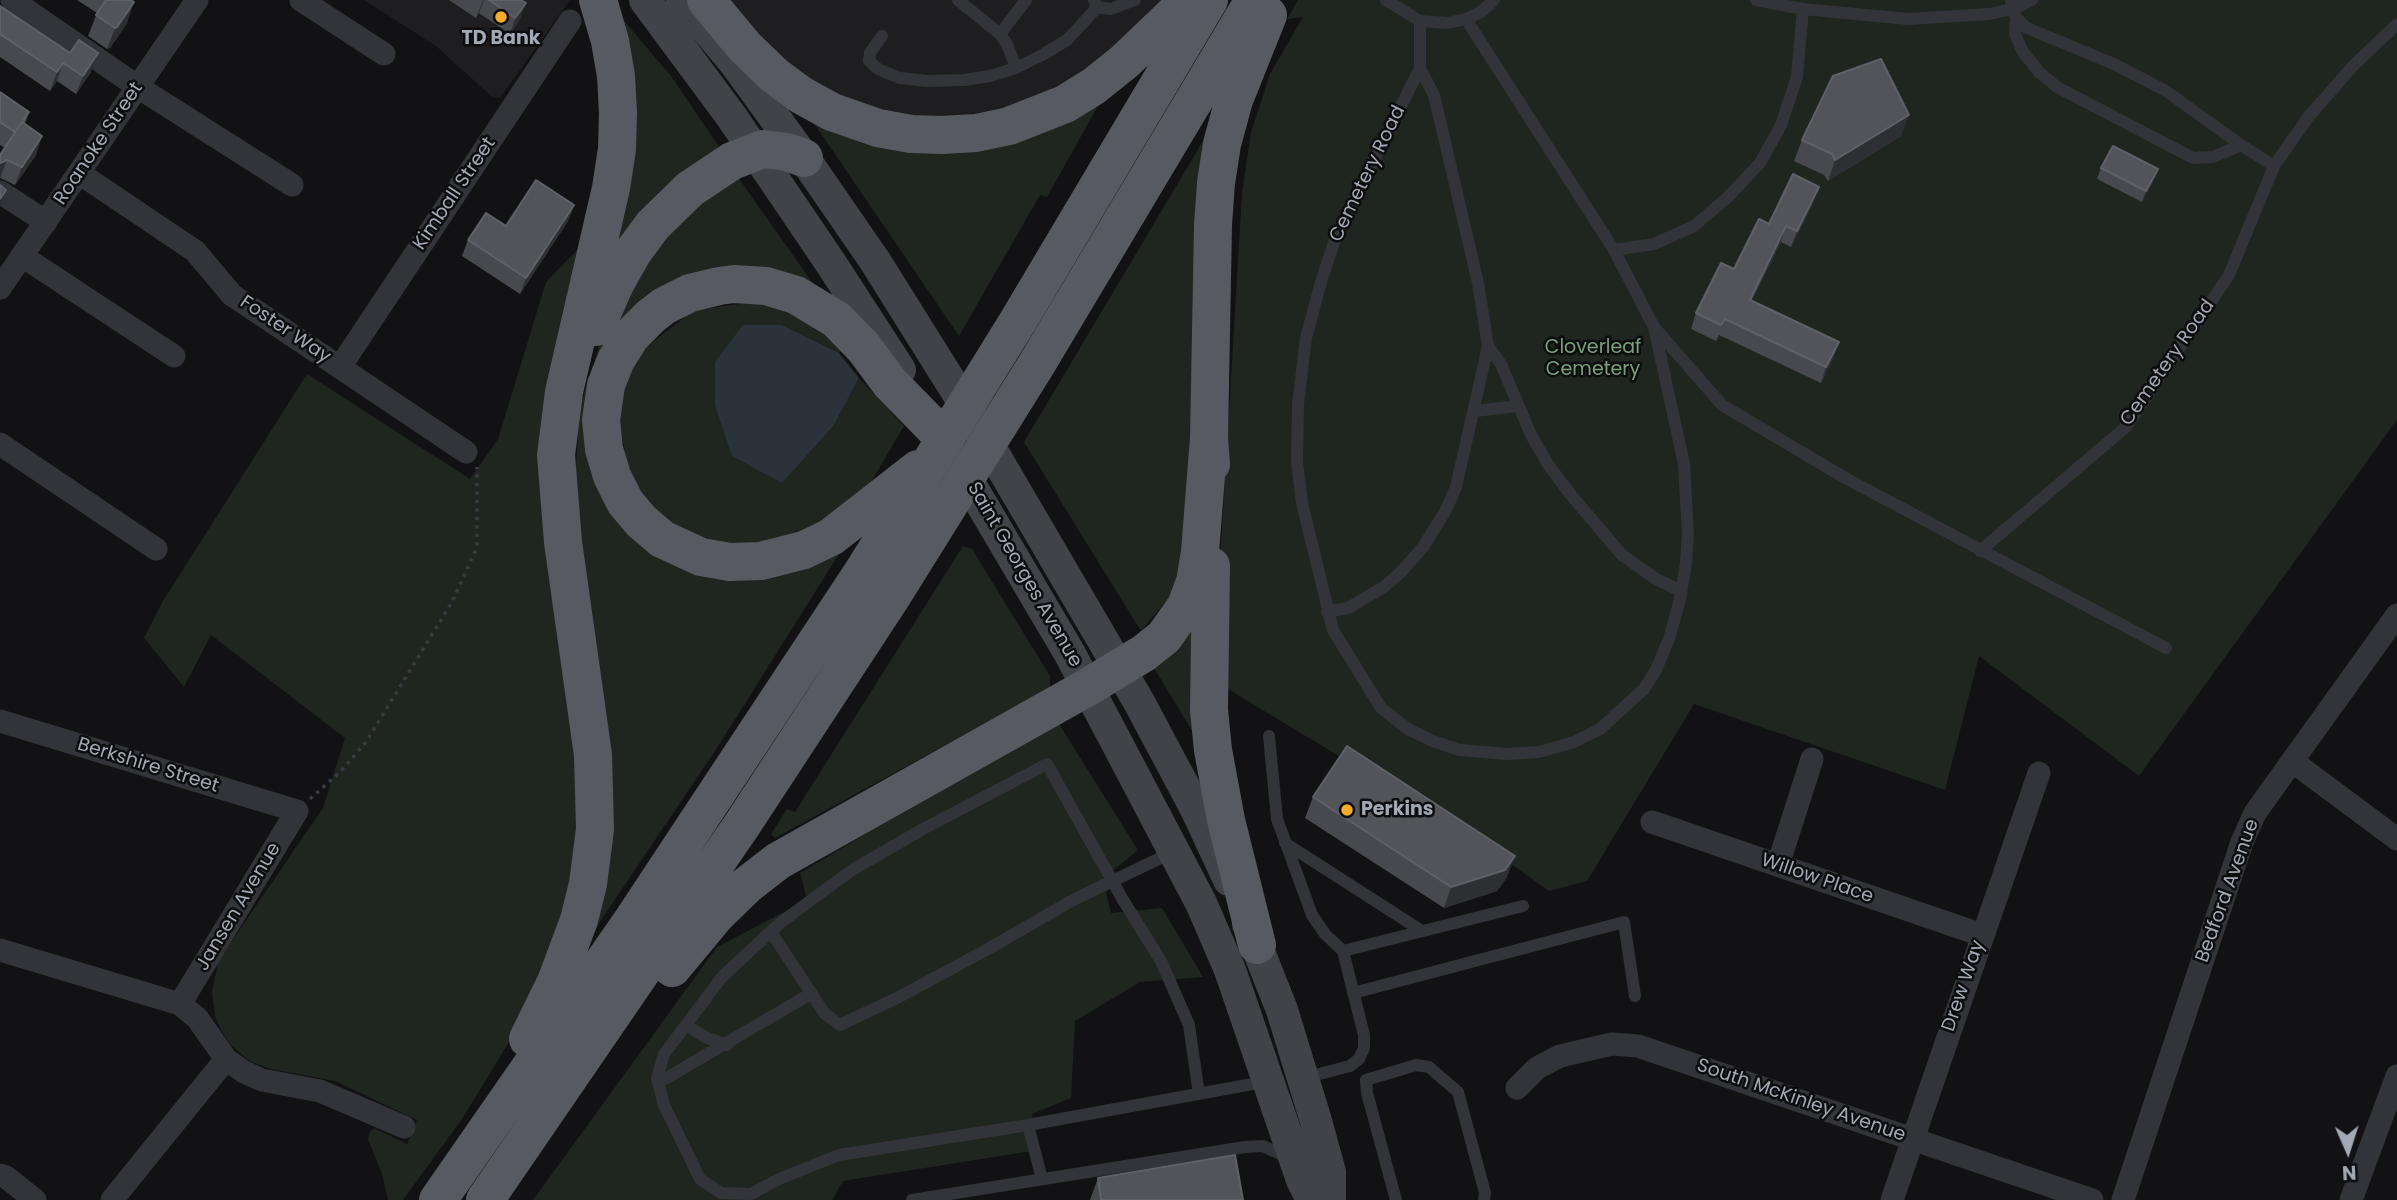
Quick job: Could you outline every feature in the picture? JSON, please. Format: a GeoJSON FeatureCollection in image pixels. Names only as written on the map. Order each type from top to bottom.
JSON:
{"type":"FeatureCollection","features":[{"type":"Feature","properties":{"kind":"highway"},"geometry":{"type":"LineString","coordinates":[[706,0],[745,47],[787,85],[814,103],[846,118],[878,128],[911,134],[942,135],[976,133],[1009,126],[1065,104],[1116,69],[1189,0]]}},
{"type":"Feature","properties":{"kind":"highway"},"geometry":{"type":"LineString","coordinates":[[438,1200],[665,872],[781,698],[882,512],[937,444],[1018,321],[1209,0]]}},
{"type":"Feature","properties":{"kind":"highway"},"geometry":{"type":"LineString","coordinates":[[485,1200],[742,825],[917,557],[1038,362],[1254,0]]}},
{"type":"Feature","properties":{"kind":"highway"},"geometry":{"type":"LineString","coordinates":[[539,1122],[628,1032],[701,930],[763,872],[816,838],[1104,678],[1164,637],[1178,619],[1192,594],[1200,552],[1209,438],[1213,225],[1217,174],[1234,100],[1273,0]]}},
{"type":"Feature","properties":{"kind":"highway"},"geometry":{"type":"LineString","coordinates":[[481,1139],[564,963],[584,901],[592,858],[595,775],[563,541],[556,455],[561,413],[611,188],[617,140],[615,76],[610,41],[584,11]]}},
{"type":"Feature","properties":{"kind":"highway"},"geometry":{"type":"LineString","coordinates":[[560,494],[579,381],[598,322],[623,268],[653,225],[690,189],[732,161],[755,152],[773,149],[804,158]]}},
{"type":"Feature","properties":{"kind":"highway"},"geometry":{"type":"LineString","coordinates":[[882,512],[791,555],[768,560],[730,562],[701,557],[662,539],[641,521],[625,502],[612,476],[604,449],[601,420],[603,397],[611,371],[623,349],[651,316],[690,293],[734,284],[781,290],[810,302],[837,320],[864,348],[937,444]]}},
{"type":"Feature","properties":{"kind":"highway"},"geometry":{"type":"LineString","coordinates":[[1209,438],[1213,508],[1209,710],[1213,750],[1226,820],[1257,945]]}},
{"type":"Feature","properties":{"kind":"main road","name":"Saint Georges Avenue"},"geometry":{"type":"LineString","coordinates":[[645,0],[755,152],[856,302],[937,444],[982,501],[1104,678],[1165,750],[1213,844],[1257,945],[1304,1078],[1330,1172],[1330,1200]]}},
{"type":"Feature","properties":{"kind":"main road","name":"Saint Georges Avenue"},"geometry":{"type":"LineString","coordinates":[[682,0],[735,63],[875,261],[967,408],[1086,608],[1104,678],[1111,731],[1175,851],[1226,961],[1270,1081],[1302,1180],[1312,1200]]}},
{"type":"Feature","properties":{"kind":"main road"},"geometry":{"type":"LineString","coordinates":[[1111,731],[1124,727],[1137,729],[1165,750]]}},
{"type":"Feature","properties":{"kind":"street"},"geometry":{"type":"LineString","coordinates":[[12,0],[138,87],[292,185]]}},
{"type":"Feature","properties":{"kind":"street","name":"Roanoke Street"},"geometry":{"type":"LineString","coordinates":[[0,288],[197,0]]}},
{"type":"Feature","properties":{"kind":"street"},"geometry":{"type":"LineString","coordinates":[[301,0],[384,54]]}},
{"type":"Feature","properties":{"kind":"street","name":"Kimball Street"},"geometry":{"type":"LineString","coordinates":[[340,367],[584,11]]}},
{"type":"Feature","properties":{"kind":"street","name":"Foster Way"},"geometry":{"type":"LineString","coordinates":[[79,173],[195,251],[232,295],[466,452]]}},
{"type":"Feature","properties":{"kind":"street"},"geometry":{"type":"LineString","coordinates":[[0,192],[46,222]]}},
{"type":"Feature","properties":{"kind":"street"},"geometry":{"type":"LineString","coordinates":[[22,256],[174,356]]}},
{"type":"Feature","properties":{"kind":"street"},"geometry":{"type":"LineString","coordinates":[[0,444],[156,549]]}},
{"type":"Feature","properties":{"kind":"street","name":"Bedford Avenue"},"geometry":{"type":"LineString","coordinates":[[2123,1200],[2242,842],[2255,813],[2397,615]]}},
{"type":"Feature","properties":{"kind":"street","name":"Berkshire Street"},"geometry":{"type":"LineString","coordinates":[[0,721],[297,811]]}},
{"type":"Feature","properties":{"kind":"street"},"geometry":{"type":"LineString","coordinates":[[1778,865],[1812,759]]}},
{"type":"Feature","properties":{"kind":"street"},"geometry":{"type":"LineString","coordinates":[[2292,761],[2397,839]]}},
{"type":"Feature","properties":{"kind":"street","name":"Drew Way"},"geometry":{"type":"LineString","coordinates":[[1892,1200],[2039,774]]}},
{"type":"Feature","properties":{"kind":"street","name":"Jansen Avenue"},"geometry":{"type":"LineString","coordinates":[[180,1004],[297,811]]}},
{"type":"Feature","properties":{"kind":"street","name":"Willow Place"},"geometry":{"type":"LineString","coordinates":[[1653,822],[1982,936]]}},
{"type":"Feature","properties":{"kind":"street"},"geometry":{"type":"LineString","coordinates":[[0,950],[180,1004],[197,1018],[226,1059],[262,1080],[320,1091],[404,1128]]}},
{"type":"Feature","properties":{"kind":"street","name":"South McKinley Avenue"},"geometry":{"type":"LineString","coordinates":[[1517,1088],[1548,1061],[1597,1046],[1625,1044],[1650,1049],[2092,1200]]}},
{"type":"Feature","properties":{"kind":"street"},"geometry":{"type":"LineString","coordinates":[[112,1200],[226,1059]]}},
{"type":"Feature","properties":{"kind":"street"},"geometry":{"type":"LineString","coordinates":[[2351,1200],[2397,1076]]}},
{"type":"Feature","properties":{"kind":"street"},"geometry":{"type":"LineString","coordinates":[[0,1175],[36,1200]]}},
{"type":"Feature","properties":{"kind":"lane"},"geometry":{"type":"LineString","coordinates":[[958,0],[1000,34],[1016,68]]}},
{"type":"Feature","properties":{"kind":"lane"},"geometry":{"type":"LineString","coordinates":[[1000,34],[1026,0]]}},
{"type":"Feature","properties":{"kind":"lane"},"geometry":{"type":"LineString","coordinates":[[882,36],[870,53],[869,61],[878,69],[900,78],[927,81],[964,80],[1016,68],[1044,54],[1067,40],[1095,3],[1111,9],[1135,0]]}},
{"type":"Feature","properties":{"kind":"lane"},"geometry":{"type":"LineString","coordinates":[[1386,0],[1420,21],[1447,23],[1481,12],[1494,0]]}},
{"type":"Feature","properties":{"kind":"lane"},"geometry":{"type":"LineString","coordinates":[[1756,0],[1803,9],[1908,19],[1970,16],[2013,9],[2032,0]]}},
{"type":"Feature","properties":{"kind":"lane"},"geometry":{"type":"LineString","coordinates":[[1614,250],[1654,244],[1694,226],[1728,197],[1760,163],[1781,125],[1797,77],[1803,9]]}},
{"type":"Feature","properties":{"kind":"lane"},"geometry":{"type":"LineString","coordinates":[[2013,9],[2015,34],[2023,52],[2039,72],[2057,87],[2193,158],[2213,157],[2241,145]]}},
{"type":"Feature","properties":{"kind":"lane"},"geometry":{"type":"LineString","coordinates":[[2013,9],[2038,34],[2114,64],[2166,91],[2274,166]]}},
{"type":"Feature","properties":{"kind":"lane","name":"Cemetery Road"},"geometry":{"type":"LineString","coordinates":[[1466,19],[1614,250],[1654,327],[1722,405],[1847,479],[2166,648]]}},
{"type":"Feature","properties":{"kind":"lane","name":"Cemetery Road"},"geometry":{"type":"LineString","coordinates":[[1420,21],[1420,68],[1336,236],[1321,282],[1306,338],[1298,404],[1297,462],[1302,503],[1333,630],[1381,708],[1408,729],[1460,750],[1507,754],[1539,752],[1574,742],[1600,729],[1644,689],[1656,670],[1670,635],[1681,591],[1688,534],[1684,464],[1654,327]]}},
{"type":"Feature","properties":{"kind":"lane","name":"Cemetery Road"},"geometry":{"type":"LineString","coordinates":[[1980,551],[2126,427],[2229,275],[2274,166],[2309,116],[2354,65],[2397,24]]}},
{"type":"Feature","properties":{"kind":"lane","name":"Cemetery Road"},"geometry":{"type":"LineString","coordinates":[[1328,612],[1348,607],[1384,587],[1423,547],[1446,510],[1456,487],[1488,346],[1478,283],[1434,94],[1420,68]]}},
{"type":"Feature","properties":{"kind":"lane","name":"Cemetery Road"},"geometry":{"type":"LineString","coordinates":[[1488,346],[1501,364],[1531,435],[1549,466],[1622,555],[1656,579],[1681,591]]}},
{"type":"Feature","properties":{"kind":"lane"},"geometry":{"type":"LineString","coordinates":[[1475,411],[1518,407]]}},
{"type":"Feature","properties":{"kind":"lane"},"geometry":{"type":"LineString","coordinates":[[1269,736],[1277,819],[1312,915],[1325,934],[1343,951],[1364,1035],[1364,1048],[1356,1063],[1343,1069],[1304,1078]]}},
{"type":"Feature","properties":{"kind":"lane"},"geometry":{"type":"LineString","coordinates":[[1199,1094],[1189,1025],[1161,961],[1047,764],[923,829],[852,870],[771,932],[722,977],[664,1054],[657,1079],[664,1105],[700,1179],[721,1193],[751,1194],[779,1179],[839,1155],[1028,1125],[1199,1094],[1270,1081]]}},
{"type":"Feature","properties":{"kind":"lane"},"geometry":{"type":"LineString","coordinates":[[1285,843],[1422,931]]}},
{"type":"Feature","properties":{"kind":"lane"},"geometry":{"type":"LineString","coordinates":[[771,932],[825,1014],[840,1025],[988,949],[1073,900],[1175,851]]}},
{"type":"Feature","properties":{"kind":"lane"},"geometry":{"type":"LineString","coordinates":[[1343,951],[1523,906]]}},
{"type":"Feature","properties":{"kind":"lane"},"geometry":{"type":"LineString","coordinates":[[1353,993],[1624,922],[1635,996]]}},
{"type":"Feature","properties":{"kind":"lane"},"geometry":{"type":"LineString","coordinates":[[659,1083],[812,993]]}},
{"type":"Feature","properties":{"kind":"lane"},"geometry":{"type":"LineString","coordinates":[[686,1025],[705,1037],[727,1045]]}},
{"type":"Feature","properties":{"kind":"lane"},"geometry":{"type":"LineString","coordinates":[[1356,1063],[1366,1080],[1367,1093],[1396,1200]]}},
{"type":"Feature","properties":{"kind":"lane"},"geometry":{"type":"LineString","coordinates":[[1366,1080],[1416,1065],[1429,1067],[1447,1080],[1458,1092],[1484,1196]]}},
{"type":"Feature","properties":{"kind":"lane"},"geometry":{"type":"LineString","coordinates":[[1028,1125],[1042,1179]]}},
{"type":"Feature","properties":{"kind":"lane"},"geometry":{"type":"LineString","coordinates":[[912,1200],[1245,1147],[1263,1146],[1296,1162]]}},
{"type":"Feature","properties":{"kind":"path"},"geometry":{"type":"LineString","coordinates":[[297,811],[341,772],[366,742],[452,602],[477,547],[477,464],[466,452]]}},
{"type":"Feature","properties":{"kind":"shaded area"},"geometry":{"type":"Polygon","coordinates":[[[364,0],[570,0],[500,98],[491,96],[436,46],[364,0]]]}},
{"type":"Feature","properties":{"kind":"shaded area"},"geometry":{"type":"Polygon","coordinates":[[[719,0],[1166,0],[1116,51],[1035,102],[923,123],[837,107],[719,0]]]}},
{"type":"Feature","properties":{"kind":"shaded area"},"geometry":{"type":"Polygon","coordinates":[[[743,325],[782,325],[839,353],[859,378],[834,425],[782,483],[732,456],[715,405],[715,362],[743,325]]]}},
{"type":"Feature","properties":{"kind":"green space","name":"Cloverleaf Cemetery"},"geometry":{"type":"Polygon","coordinates":[[[1298,0],[2397,0],[2397,420],[2139,776],[1979,656],[1945,790],[1694,704],[1587,881],[1549,891],[1476,839],[1213,680],[1242,193],[1251,132],[1270,74],[1303,17],[1287,19],[1298,0]]]}},
{"type":"Feature","properties":{"kind":"green space"},"geometry":{"type":"Polygon","coordinates":[[[620,16],[671,76],[722,151],[597,296],[620,16]]]}},
{"type":"Feature","properties":{"kind":"green space"},"geometry":{"type":"Polygon","coordinates":[[[1099,104],[1047,197],[1040,195],[959,336],[809,116],[875,138],[1099,104]]]}},
{"type":"Feature","properties":{"kind":"green space"},"geometry":{"type":"Polygon","coordinates":[[[1209,131],[1184,573],[1176,593],[1141,631],[1024,442],[1209,131]]]}},
{"type":"Feature","properties":{"kind":"green space"},"geometry":{"type":"Polygon","coordinates":[[[735,173],[814,285],[719,275],[596,386],[656,548],[844,546],[717,748],[583,947],[574,497],[580,406],[603,335],[658,237],[735,173]]]}},
{"type":"Feature","properties":{"kind":"green space"},"geometry":{"type":"Polygon","coordinates":[[[579,248],[543,500],[584,795],[578,890],[541,990],[462,1119],[403,1200],[388,1200],[382,1174],[368,1139],[370,1132],[374,1128],[407,1144],[417,1120],[335,1081],[271,1069],[251,1062],[232,1046],[221,1030],[215,1016],[212,992],[218,963],[227,948],[323,808],[345,738],[211,635],[184,687],[144,638],[163,601],[307,374],[470,479],[498,439],[546,282],[579,248]]]}},
{"type":"Feature","properties":{"kind":"green space"},"geometry":{"type":"Polygon","coordinates":[[[771,300],[844,348],[839,353],[782,325],[834,425],[859,378],[904,426],[863,496],[787,545],[725,550],[664,525],[632,488],[616,406],[640,352],[694,310],[771,300]]]}},
{"type":"Feature","properties":{"kind":"green space"},"geometry":{"type":"Polygon","coordinates":[[[963,546],[972,549],[1050,676],[1050,688],[775,838],[771,834],[787,809],[795,812],[963,546]]]}},
{"type":"Feature","properties":{"kind":"green space"},"geometry":{"type":"Polygon","coordinates":[[[1199,615],[1197,739],[1154,668],[1199,615]]]}},
{"type":"Feature","properties":{"kind":"green space"},"geometry":{"type":"Polygon","coordinates":[[[1059,724],[1138,850],[1103,879],[1111,913],[1162,908],[1203,977],[1140,982],[1075,1021],[1071,1098],[1032,1114],[1038,1150],[843,1181],[832,1200],[533,1200],[717,947],[807,900],[800,873],[1008,749],[1059,724]]]}},
{"type":"Feature","properties":{"kind":"building"},"geometry":{"type":"Polygon","coordinates":[[[106,0],[134,2],[115,28],[96,15],[106,0]]]}},
{"type":"Feature","properties":{"kind":"building"},"geometry":{"type":"Polygon","coordinates":[[[489,0],[521,0],[526,3],[515,18],[489,0]]]}},
{"type":"Feature","properties":{"kind":"building"},"geometry":{"type":"Polygon","coordinates":[[[0,6],[70,53],[79,40],[98,53],[83,76],[63,63],[57,72],[0,34],[0,6]]]}},
{"type":"Feature","properties":{"kind":"building"},"geometry":{"type":"Polygon","coordinates":[[[1881,59],[1909,115],[1835,160],[1832,154],[1802,140],[1833,76],[1881,59]]]}},
{"type":"Feature","properties":{"kind":"building"},"geometry":{"type":"Polygon","coordinates":[[[0,92],[29,112],[15,132],[0,122],[0,92]]]}},
{"type":"Feature","properties":{"kind":"building"},"geometry":{"type":"Polygon","coordinates":[[[22,122],[42,136],[22,167],[7,160],[0,163],[0,155],[22,122]]]}},
{"type":"Feature","properties":{"kind":"building"},"geometry":{"type":"Polygon","coordinates":[[[2113,146],[2158,169],[2146,191],[2101,168],[2113,146]]]}},
{"type":"Feature","properties":{"kind":"building"},"geometry":{"type":"Polygon","coordinates":[[[1793,174],[1819,187],[1797,231],[1786,226],[1750,300],[1839,342],[1826,367],[1725,319],[1721,325],[1696,313],[1721,263],[1734,269],[1759,219],[1769,224],[1793,174]]]}},
{"type":"Feature","properties":{"kind":"building"},"geometry":{"type":"Polygon","coordinates":[[[536,180],[574,205],[526,278],[468,240],[486,213],[506,226],[536,180]]]}},
{"type":"Feature","properties":{"kind":"building"},"geometry":{"type":"Polygon","coordinates":[[[0,185],[6,190],[0,199],[0,185]]]}},
{"type":"Feature","properties":{"kind":"building"},"geometry":{"type":"Polygon","coordinates":[[[1347,746],[1515,856],[1505,870],[1451,887],[1313,797],[1347,746]]]}},
{"type":"Feature","properties":{"kind":"building"},"geometry":{"type":"Polygon","coordinates":[[[1235,1155],[1243,1200],[1101,1200],[1098,1178],[1235,1155]]]}},
{"type":"Feature","properties":{"kind":"place","name":"TD Bank"},"geometry":{"type":"Point","coordinates":[501,17]}},
{"type":"Feature","properties":{"kind":"place","name":"Perkins"},"geometry":{"type":"Point","coordinates":[1347,810]}}]}
